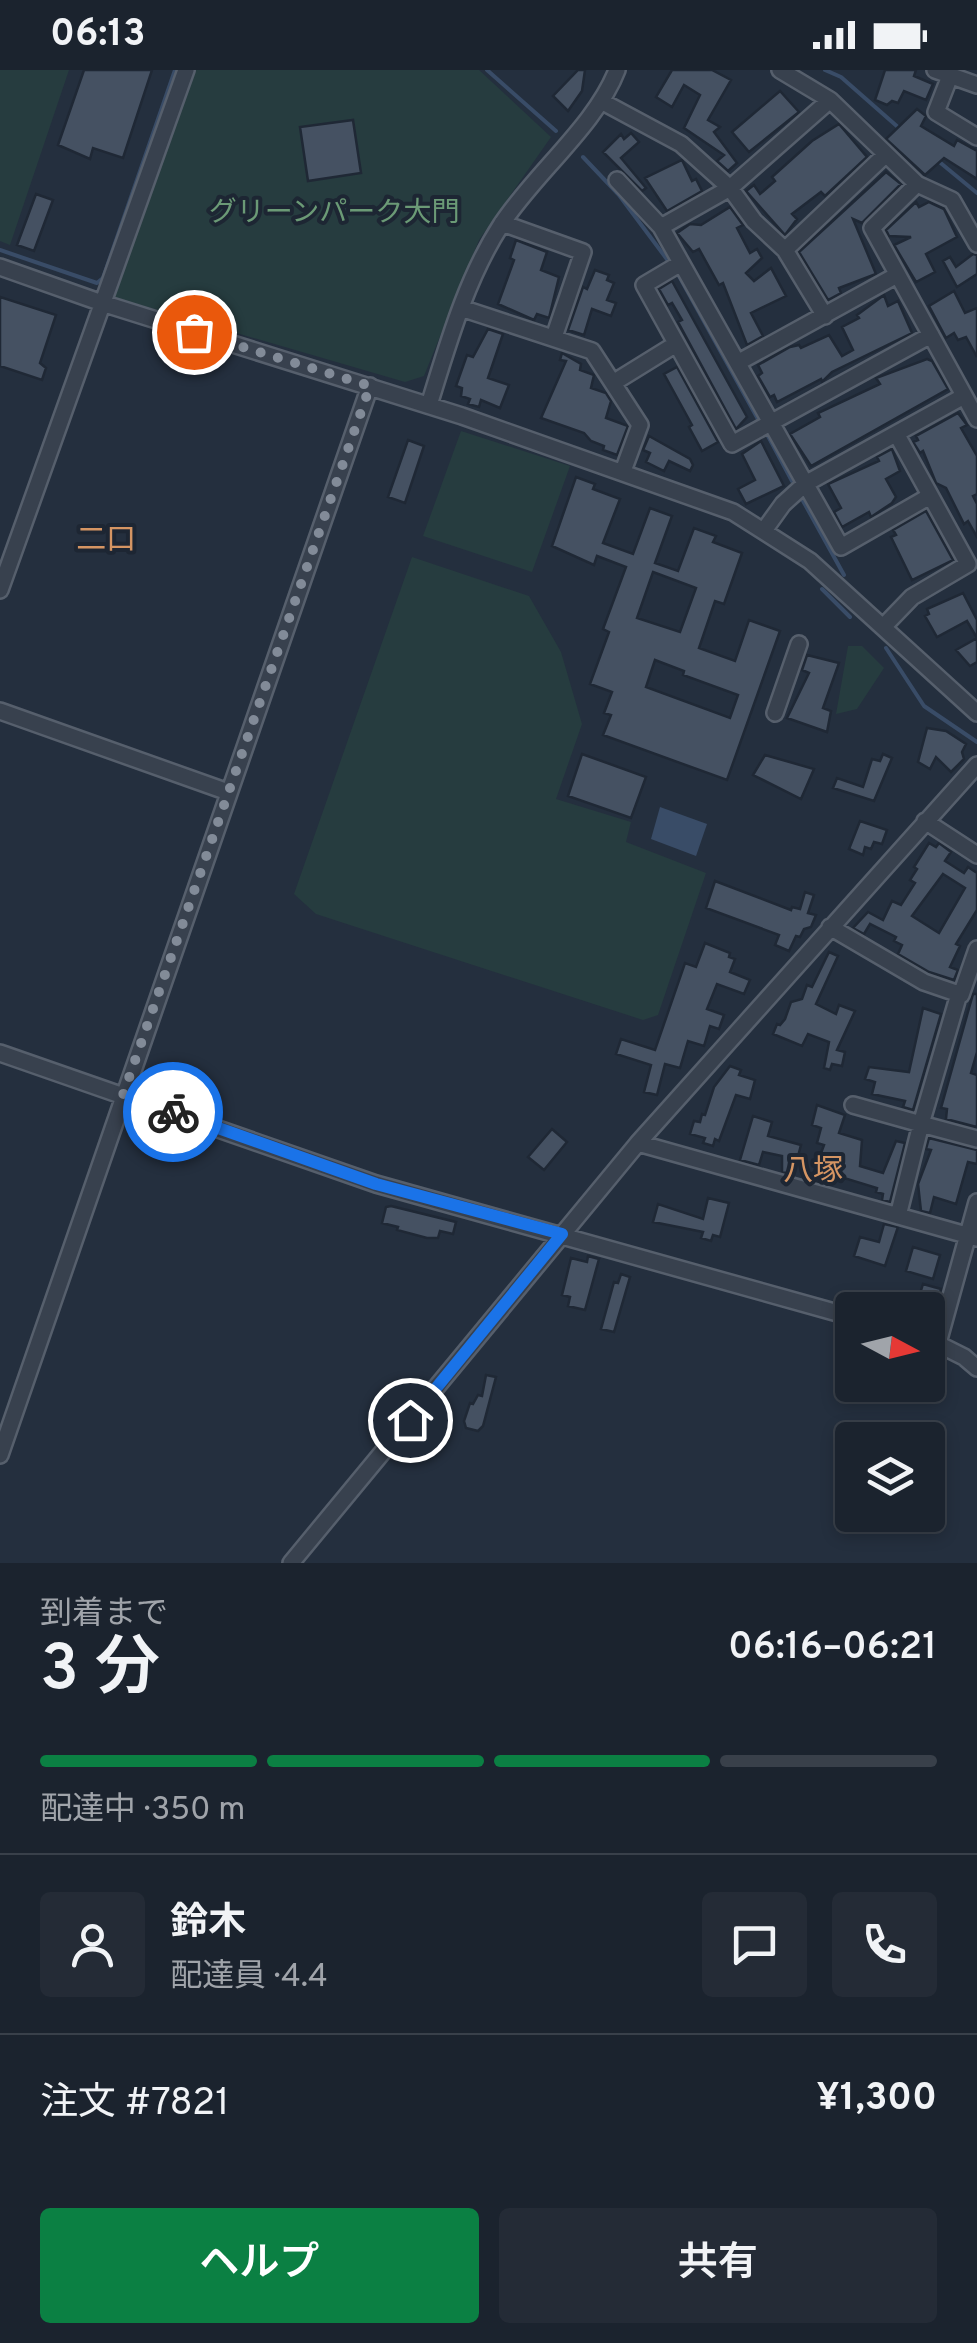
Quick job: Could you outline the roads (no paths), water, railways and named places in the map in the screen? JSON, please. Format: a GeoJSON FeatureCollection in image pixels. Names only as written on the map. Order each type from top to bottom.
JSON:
{"type":"FeatureCollection","features":[{"type":"Feature","properties":{"kind":"street"},"geometry":{"type":"LineString","coordinates":[[1,584],[186,70]]}},
{"type":"Feature","properties":{"kind":"street"},"geometry":{"type":"LineString","coordinates":[[429,405],[480,261],[502,224],[602,101],[617,70]]}},
{"type":"Feature","properties":{"kind":"street"},"geometry":{"type":"LineString","coordinates":[[780,70],[830,100],[884,156],[918,184],[952,200],[977,244]]}},
{"type":"Feature","properties":{"kind":"street"},"geometry":{"type":"LineString","coordinates":[[977,85],[942,73],[936,112],[977,137]]}},
{"type":"Feature","properties":{"kind":"street"},"geometry":{"type":"LineString","coordinates":[[661,227],[730,188],[830,100]]}},
{"type":"Feature","properties":{"kind":"street"},"geometry":{"type":"LineString","coordinates":[[602,101],[682,144],[730,188],[754,221],[785,250],[825,316]]}},
{"type":"Feature","properties":{"kind":"street"},"geometry":{"type":"LineString","coordinates":[[785,250],[884,156]]}},
{"type":"Feature","properties":{"kind":"street"},"geometry":{"type":"LineString","coordinates":[[617,180],[661,227],[840,547],[930,496]]}},
{"type":"Feature","properties":{"kind":"street"},"geometry":{"type":"LineString","coordinates":[[918,184],[872,228],[977,419]]}},
{"type":"Feature","properties":{"kind":"street"},"geometry":{"type":"LineString","coordinates":[[502,224],[583,252],[554,338]]}},
{"type":"Feature","properties":{"kind":"street"},"geometry":{"type":"LineString","coordinates":[[682,263],[644,285],[732,444],[930,334]]}},
{"type":"Feature","properties":{"kind":"street"},"geometry":{"type":"LineString","coordinates":[[0,267],[102,304],[429,405],[733,512],[810,561],[977,713]]}},
{"type":"Feature","properties":{"kind":"street"},"geometry":{"type":"LineString","coordinates":[[739,362],[897,276]]}},
{"type":"Feature","properties":{"kind":"street"},"geometry":{"type":"LineString","coordinates":[[461,308],[592,350],[640,425],[624,472]]}},
{"type":"Feature","properties":{"kind":"street"},"geometry":{"type":"LineString","coordinates":[[613,383],[676,344]]}},
{"type":"Feature","properties":{"kind":"street"},"geometry":{"type":"LineString","coordinates":[[0,1455],[370,386]]}},
{"type":"Feature","properties":{"kind":"street"},"geometry":{"type":"LineString","coordinates":[[765,529],[783,504],[805,484],[964,396]]}},
{"type":"Feature","properties":{"kind":"street"},"geometry":{"type":"LineString","coordinates":[[884,626],[912,596],[968,564],[898,435]]}},
{"type":"Feature","properties":{"kind":"street"},"geometry":{"type":"LineString","coordinates":[[775,713],[799,644]]}},
{"type":"Feature","properties":{"kind":"street"},"geometry":{"type":"LineString","coordinates":[[0,711],[228,792]]}},
{"type":"Feature","properties":{"kind":"street"},"geometry":{"type":"LineString","coordinates":[[291,1563],[638,1142],[977,765]]}},
{"type":"Feature","properties":{"kind":"street"},"geometry":{"type":"LineString","coordinates":[[925,822],[977,855]]}},
{"type":"Feature","properties":{"kind":"street"},"geometry":{"type":"LineString","coordinates":[[830,927],[924,982],[966,996]]}},
{"type":"Feature","properties":{"kind":"street"},"geometry":{"type":"LineString","coordinates":[[898,1216],[921,1124],[966,996],[977,950]]}},
{"type":"Feature","properties":{"kind":"street"},"geometry":{"type":"LineString","coordinates":[[0,1053],[376,1184],[835,1312]]}},
{"type":"Feature","properties":{"kind":"street"},"geometry":{"type":"LineString","coordinates":[[853,1105],[977,1139]]}},
{"type":"Feature","properties":{"kind":"street"},"geometry":{"type":"LineString","coordinates":[[638,1142],[973,1237]]}},
{"type":"Feature","properties":{"kind":"street"},"geometry":{"type":"LineString","coordinates":[[945,1310],[973,1237],[977,1202]]}},
{"type":"Feature","properties":{"kind":"street"},"geometry":{"type":"LineString","coordinates":[[945,1348],[977,1368]]}},
{"type":"Feature","properties":{"kind":"water"},"geometry":{"type":"Polygon","coordinates":[[[660,807],[707,824],[696,856],[651,839],[660,807]]]}},
{"type":"Feature","properties":{"kind":"waterway"},"geometry":{"type":"LineString","coordinates":[[0,250],[97,283],[103,278],[175,70]]}},
{"type":"Feature","properties":{"kind":"waterway"},"geometry":{"type":"LineString","coordinates":[[487,70],[556,131]]}},
{"type":"Feature","properties":{"kind":"waterway"},"geometry":{"type":"LineString","coordinates":[[825,70],[841,77],[899,128]]}},
{"type":"Feature","properties":{"kind":"waterway"},"geometry":{"type":"LineString","coordinates":[[583,157],[619,195],[669,262]]}},
{"type":"Feature","properties":{"kind":"waterway"},"geometry":{"type":"LineString","coordinates":[[937,160],[977,193]]}},
{"type":"Feature","properties":{"kind":"waterway"},"geometry":{"type":"LineString","coordinates":[[679,276],[759,421]]}},
{"type":"Feature","properties":{"kind":"waterway"},"geometry":{"type":"LineString","coordinates":[[768,436],[792,481]]}},
{"type":"Feature","properties":{"kind":"waterway"},"geometry":{"type":"LineString","coordinates":[[802,499],[844,575]]}},
{"type":"Feature","properties":{"kind":"waterway"},"geometry":{"type":"LineString","coordinates":[[822,589],[850,617]]}},
{"type":"Feature","properties":{"kind":"waterway"},"geometry":{"type":"LineString","coordinates":[[886,648],[924,706],[977,742]]}},
{"type":"Feature","properties":{"kind":"district","name":"二口"},"geometry":{"type":"Point","coordinates":[106,541]}},
{"type":"Feature","properties":{"kind":"district","name":"八塚"},"geometry":{"type":"Point","coordinates":[813,1172]}},
{"type":"Feature","properties":{"kind":"park label","name":"グリーンパーク大門"},"geometry":{"type":"Point","coordinates":[334,214]}}]}
